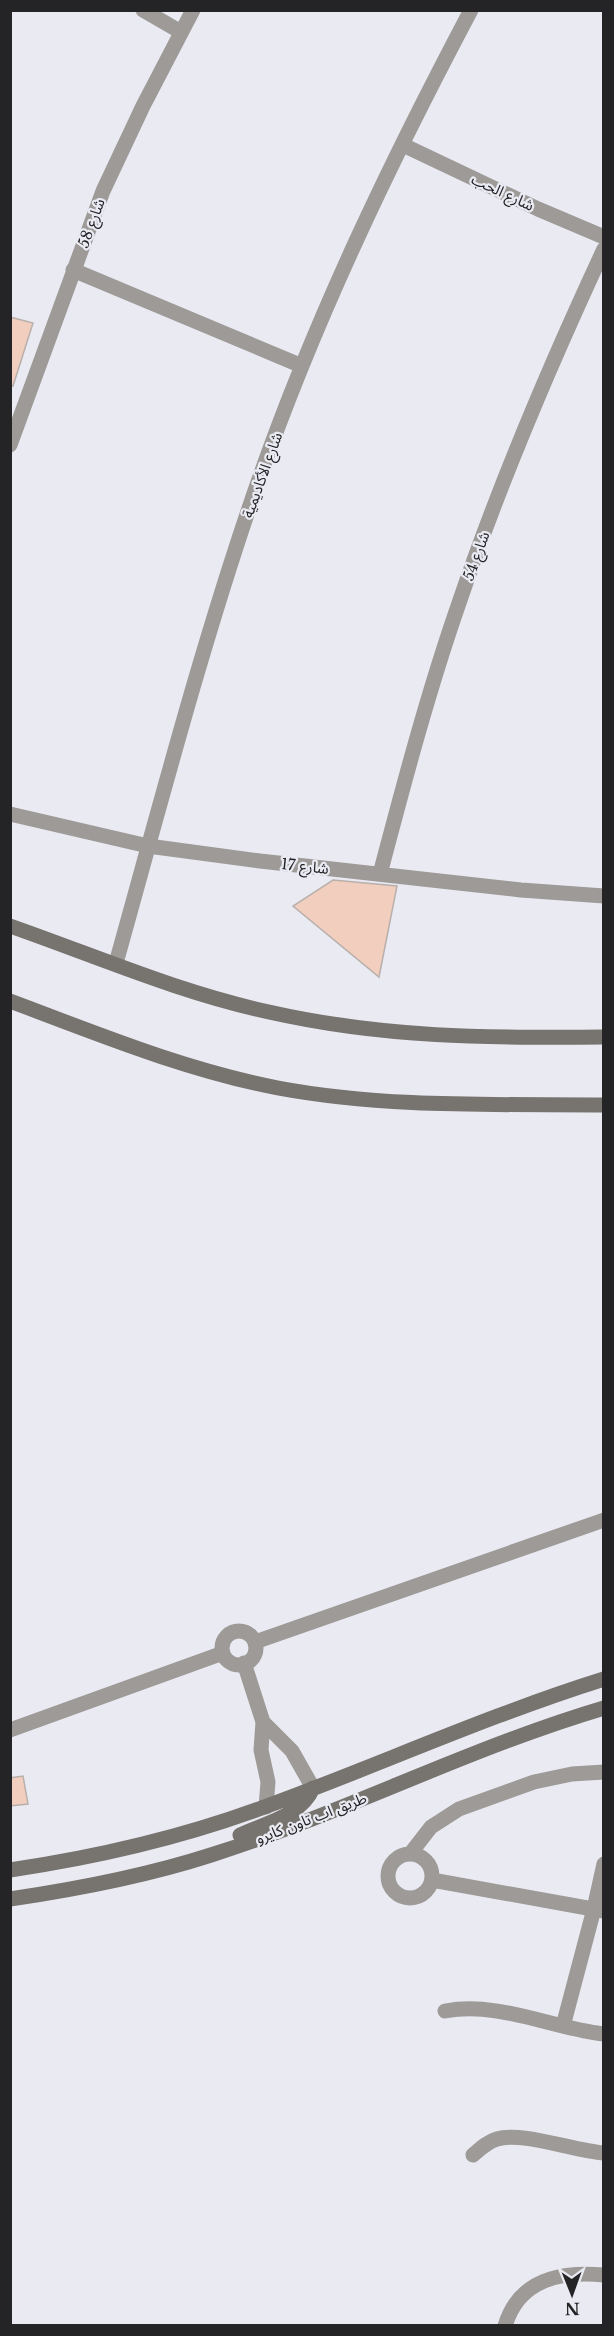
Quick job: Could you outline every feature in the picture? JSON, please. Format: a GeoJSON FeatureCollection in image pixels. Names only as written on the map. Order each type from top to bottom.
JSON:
{"type":"FeatureCollection","features":[{"type":"Feature","properties":{"kind":"street"},"geometry":{"type":"LineString","coordinates":[[143,10],[181,32]]}},
{"type":"Feature","properties":{"kind":"street","name":"شارع 58"},"geometry":{"type":"LineString","coordinates":[[10,445],[103,191],[193,10]]}},
{"type":"Feature","properties":{"kind":"street","name":"شارع الأكاديمية"},"geometry":{"type":"LineString","coordinates":[[116,963],[185,709],[220,594],[259,479],[302,366],[349,255],[471,10]]}},
{"type":"Feature","properties":{"kind":"street","name":"شارع الحب"},"geometry":{"type":"LineString","coordinates":[[403,145],[603,237]]}},
{"type":"Feature","properties":{"kind":"street","name":"شارع 54"},"geometry":{"type":"LineString","coordinates":[[380,874],[419,728],[459,603],[535,402],[603,249]]}},
{"type":"Feature","properties":{"kind":"street"},"geometry":{"type":"LineString","coordinates":[[73,270],[302,366]]}},
{"type":"Feature","properties":{"kind":"street","name":"شارع 17"},"geometry":{"type":"LineString","coordinates":[[10,814],[148,846],[521,891],[603,896]]}},
{"type":"Feature","properties":{"kind":"street"},"geometry":{"type":"LineString","coordinates":[[10,926],[188,990],[267,1012],[348,1027],[397,1033],[466,1038],[603,1037]]}},
{"type":"Feature","properties":{"kind":"street"},"geometry":{"type":"LineString","coordinates":[[10,1001],[157,1056],[226,1076],[287,1089],[358,1100],[400,1103],[603,1105]]}},
{"type":"Feature","properties":{"kind":"street"},"geometry":{"type":"LineString","coordinates":[[255,1642],[603,1520]]}},
{"type":"Feature","properties":{"kind":"street"},"geometry":{"type":"LineString","coordinates":[[233,1632],[246,1632],[255,1642],[254,1655],[244,1664],[231,1663],[223,1653],[224,1640],[233,1632]]}},
{"type":"Feature","properties":{"kind":"street"},"geometry":{"type":"LineString","coordinates":[[10,1730],[223,1653]]}},
{"type":"Feature","properties":{"kind":"street"},"geometry":{"type":"LineString","coordinates":[[244,1664],[263,1722],[261,1750],[268,1782],[266,1806]]}},
{"type":"Feature","properties":{"kind":"street","name":"طريق اب تاون كايرو"},"geometry":{"type":"LineString","coordinates":[[10,1870],[134,1847],[204,1827],[266,1806],[493,1718],[603,1679]]}},
{"type":"Feature","properties":{"kind":"street","name":"طريق اب تاون كايرو"},"geometry":{"type":"LineString","coordinates":[[10,1899],[70,1890],[146,1873],[210,1855],[331,1811],[505,1740],[603,1708]]}},
{"type":"Feature","properties":{"kind":"street"},"geometry":{"type":"LineString","coordinates":[[210,1855],[243,1834],[297,1809],[310,1796],[313,1788],[292,1751],[263,1722]]}},
{"type":"Feature","properties":{"kind":"street"},"geometry":{"type":"LineString","coordinates":[[410,1854],[431,1827],[459,1809],[534,1782],[572,1774],[603,1772]]}},
{"type":"Feature","properties":{"kind":"street"},"geometry":{"type":"LineString","coordinates":[[410,1854],[418,1855],[429,1865],[432,1880],[429,1887],[410,1898],[396,1892],[388,1879],[388,1871],[396,1859],[410,1854]]}},
{"type":"Feature","properties":{"kind":"street"},"geometry":{"type":"LineString","coordinates":[[563,2026],[599,1910],[603,1864]]}},
{"type":"Feature","properties":{"kind":"street"},"geometry":{"type":"LineString","coordinates":[[432,1880],[599,1910]]}},
{"type":"Feature","properties":{"kind":"street"},"geometry":{"type":"LineString","coordinates":[[446,2011],[461,2008],[492,2009],[603,2034]]}},
{"type":"Feature","properties":{"kind":"street"},"geometry":{"type":"LineString","coordinates":[[473,2155],[484,2145],[511,2136],[603,2153]]}},
{"type":"Feature","properties":{"kind":"street"},"geometry":{"type":"LineString","coordinates":[[505,2325],[518,2299],[531,2287],[546,2279],[563,2276],[603,2276]]}},
{"type":"Feature","properties":{"kind":"building"},"geometry":{"type":"Polygon","coordinates":[[[10,317],[33,323],[13,386],[10,385],[10,317]]]}},
{"type":"Feature","properties":{"kind":"building"},"geometry":{"type":"Polygon","coordinates":[[[333,880],[397,886],[379,977],[293,906],[333,880]]]}},
{"type":"Feature","properties":{"kind":"building"},"geometry":{"type":"Polygon","coordinates":[[[23,1776],[28,1804],[10,1806],[10,1778],[23,1776]]]}}]}
